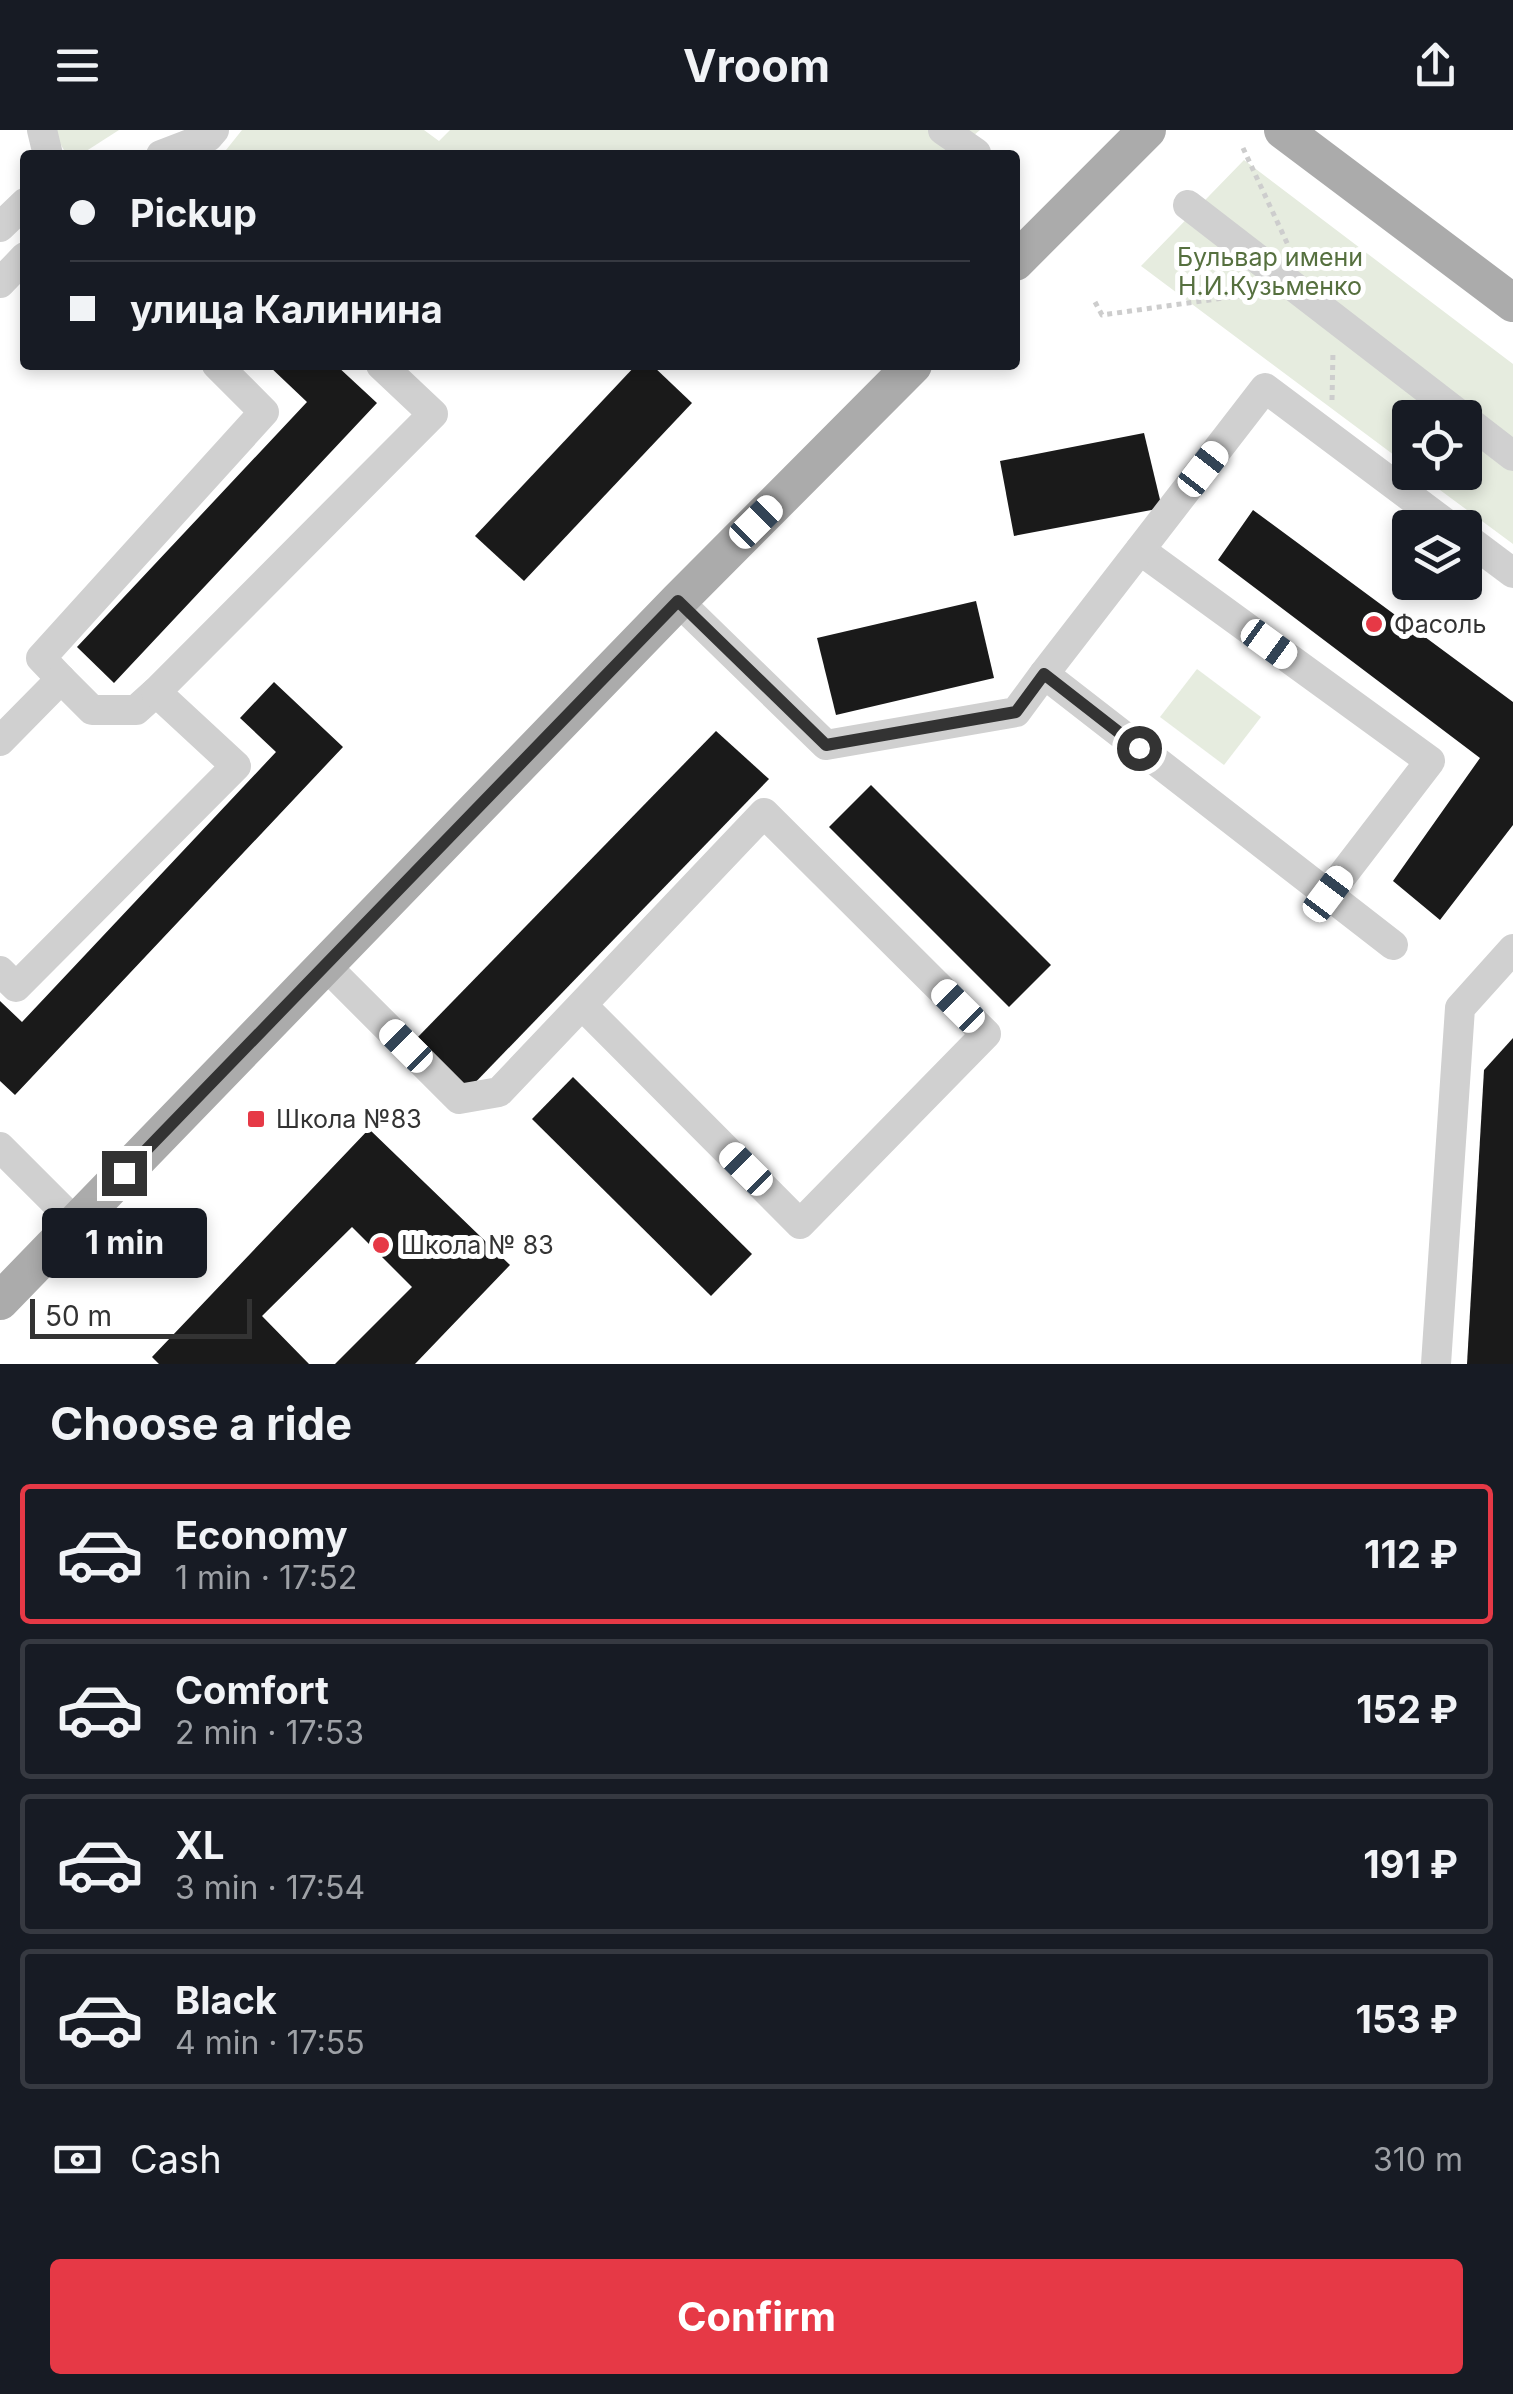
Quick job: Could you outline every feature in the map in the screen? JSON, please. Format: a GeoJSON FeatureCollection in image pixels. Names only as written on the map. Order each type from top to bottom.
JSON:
{"type":"FeatureCollection","features":[{"type":"Feature","properties":{"kind":"main road"},"geometry":{"type":"LineString","coordinates":[[1020,257],[1147,130]]}},
{"type":"Feature","properties":{"kind":"main road"},"geometry":{"type":"LineString","coordinates":[[1283,130],[1513,303]]}},
{"type":"Feature","properties":{"kind":"main road"},"geometry":{"type":"LineString","coordinates":[[0,1301],[678,601],[908,370]]}},
{"type":"Feature","properties":{"kind":"street"},"geometry":{"type":"LineString","coordinates":[[174,150],[208,137],[214,130]]}},
{"type":"Feature","properties":{"kind":"street"},"geometry":{"type":"LineString","coordinates":[[943,130],[970,150]]}},
{"type":"Feature","properties":{"kind":"street"},"geometry":{"type":"LineString","coordinates":[[1188,206],[1441,400]]}},
{"type":"Feature","properties":{"kind":"street"},"geometry":{"type":"LineString","coordinates":[[0,283],[20,262]]}},
{"type":"Feature","properties":{"kind":"street"},"geometry":{"type":"LineString","coordinates":[[223,370],[264,412],[41,658],[92,710],[136,710],[433,414],[386,370]]}},
{"type":"Feature","properties":{"kind":"street"},"geometry":{"type":"LineString","coordinates":[[678,601],[826,745],[1016,712],[1266,388],[1428,510]]}},
{"type":"Feature","properties":{"kind":"street"},"geometry":{"type":"LineString","coordinates":[[1482,432],[1513,456]]}},
{"type":"Feature","properties":{"kind":"street"},"geometry":{"type":"LineString","coordinates":[[1140,550],[1430,761],[1328,894]]}},
{"type":"Feature","properties":{"kind":"street"},"geometry":{"type":"LineString","coordinates":[[1482,550],[1513,573]]}},
{"type":"Feature","properties":{"kind":"street"},"geometry":{"type":"LineString","coordinates":[[1044,674],[1393,945]]}},
{"type":"Feature","properties":{"kind":"street"},"geometry":{"type":"LineString","coordinates":[[0,741],[61,679]]}},
{"type":"Feature","properties":{"kind":"street"},"geometry":{"type":"LineString","coordinates":[[0,971],[16,987],[236,766],[156,692]]}},
{"type":"Feature","properties":{"kind":"street"},"geometry":{"type":"LineString","coordinates":[[326,966],[459,1099],[499,1092],[582,1004],[764,813],[986,1034],[800,1224],[582,1004]]}},
{"type":"Feature","properties":{"kind":"street"},"geometry":{"type":"LineString","coordinates":[[1436,1364],[1460,1008],[1513,949]]}},
{"type":"Feature","properties":{"kind":"street"},"geometry":{"type":"LineString","coordinates":[[0,1147],[76,1222]]}},
{"type":"Feature","properties":{"kind":"path"},"geometry":{"type":"LineString","coordinates":[[1095,302],[1102,314],[1295,288]]}},
{"type":"Feature","properties":{"kind":"green space"},"geometry":{"type":"Polygon","coordinates":[[[52,130],[119,130],[88,150],[64,150],[52,130]]]}},
{"type":"Feature","properties":{"kind":"green space"},"geometry":{"type":"Polygon","coordinates":[[[242,130],[424,130],[439,141],[450,130],[980,130],[957,150],[226,150],[242,130]]]}},
{"type":"Feature","properties":{"kind":"green space","name":"Бульвар имени Н.И.Кузьменко"},"geometry":{"type":"Polygon","coordinates":[[[1244,160],[1513,364],[1513,544],[1482,521],[1482,510],[1467,510],[1440,490],[1482,490],[1482,400],[1392,400],[1392,454],[1141,266],[1244,160]]]}},
{"type":"Feature","properties":{"kind":"green space"},"geometry":{"type":"Polygon","coordinates":[[[1197,669],[1261,717],[1224,765],[1160,717],[1197,669]]]}},
{"type":"Feature","properties":{"kind":"building"},"geometry":{"type":"Polygon","coordinates":[[[273,370],[341,370],[377,403],[114,683],[77,647],[307,402],[273,370]]]}},
{"type":"Feature","properties":{"kind":"building"},"geometry":{"type":"Polygon","coordinates":[[[631,370],[657,370],[692,403],[524,581],[475,536],[631,370]]]}},
{"type":"Feature","properties":{"kind":"building"},"geometry":{"type":"Polygon","coordinates":[[[1144,433],[1162,508],[1014,536],[1000,461],[1144,433]]]}},
{"type":"Feature","properties":{"kind":"building"},"geometry":{"type":"Polygon","coordinates":[[[1253,510],[1513,702],[1513,825],[1440,920],[1393,881],[1480,758],[1218,560],[1253,510]]]}},
{"type":"Feature","properties":{"kind":"building"},"geometry":{"type":"Polygon","coordinates":[[[976,601],[994,678],[836,715],[817,638],[976,601]]]}},
{"type":"Feature","properties":{"kind":"building"},"geometry":{"type":"Polygon","coordinates":[[[274,682],[343,747],[15,1095],[0,1081],[0,1001],[22,1022],[276,752],[240,718],[274,682]]]}},
{"type":"Feature","properties":{"kind":"building"},"geometry":{"type":"Polygon","coordinates":[[[716,731],[769,779],[468,1090],[415,1040],[716,731]]]}},
{"type":"Feature","properties":{"kind":"building"},"geometry":{"type":"Polygon","coordinates":[[[871,785],[1051,965],[1009,1007],[829,827],[871,785]]]}},
{"type":"Feature","properties":{"kind":"building"},"geometry":{"type":"Polygon","coordinates":[[[1513,1038],[1513,1364],[1467,1364],[1484,1070],[1513,1038]]]}},
{"type":"Feature","properties":{"kind":"building"},"geometry":{"type":"Polygon","coordinates":[[[573,1077],[752,1254],[711,1296],[532,1119],[573,1077]]]}},
{"type":"Feature","properties":{"kind":"building"},"geometry":{"type":"Polygon","coordinates":[[[369,1129],[510,1265],[415,1364],[335,1364],[412,1287],[352,1227],[262,1316],[309,1364],[159,1364],[152,1357],[369,1129]]]}},
{"type":"Feature","properties":{"kind":"place","name":"Фасоль"},"geometry":{"type":"Point","coordinates":[1374,624]}},
{"type":"Feature","properties":{"kind":"place","name":"Школа №83"},"geometry":{"type":"Point","coordinates":[256,1119]}},
{"type":"Feature","properties":{"kind":"place","name":"Школа № 83"},"geometry":{"type":"Point","coordinates":[381,1245]}},
{"type":"Feature","properties":{"kind":"route"},"geometry":{"type":"LineString","coordinates":[[124,1173],[678,601],[826,745],[1016,712],[1044,674],[1139,748]]}}]}
